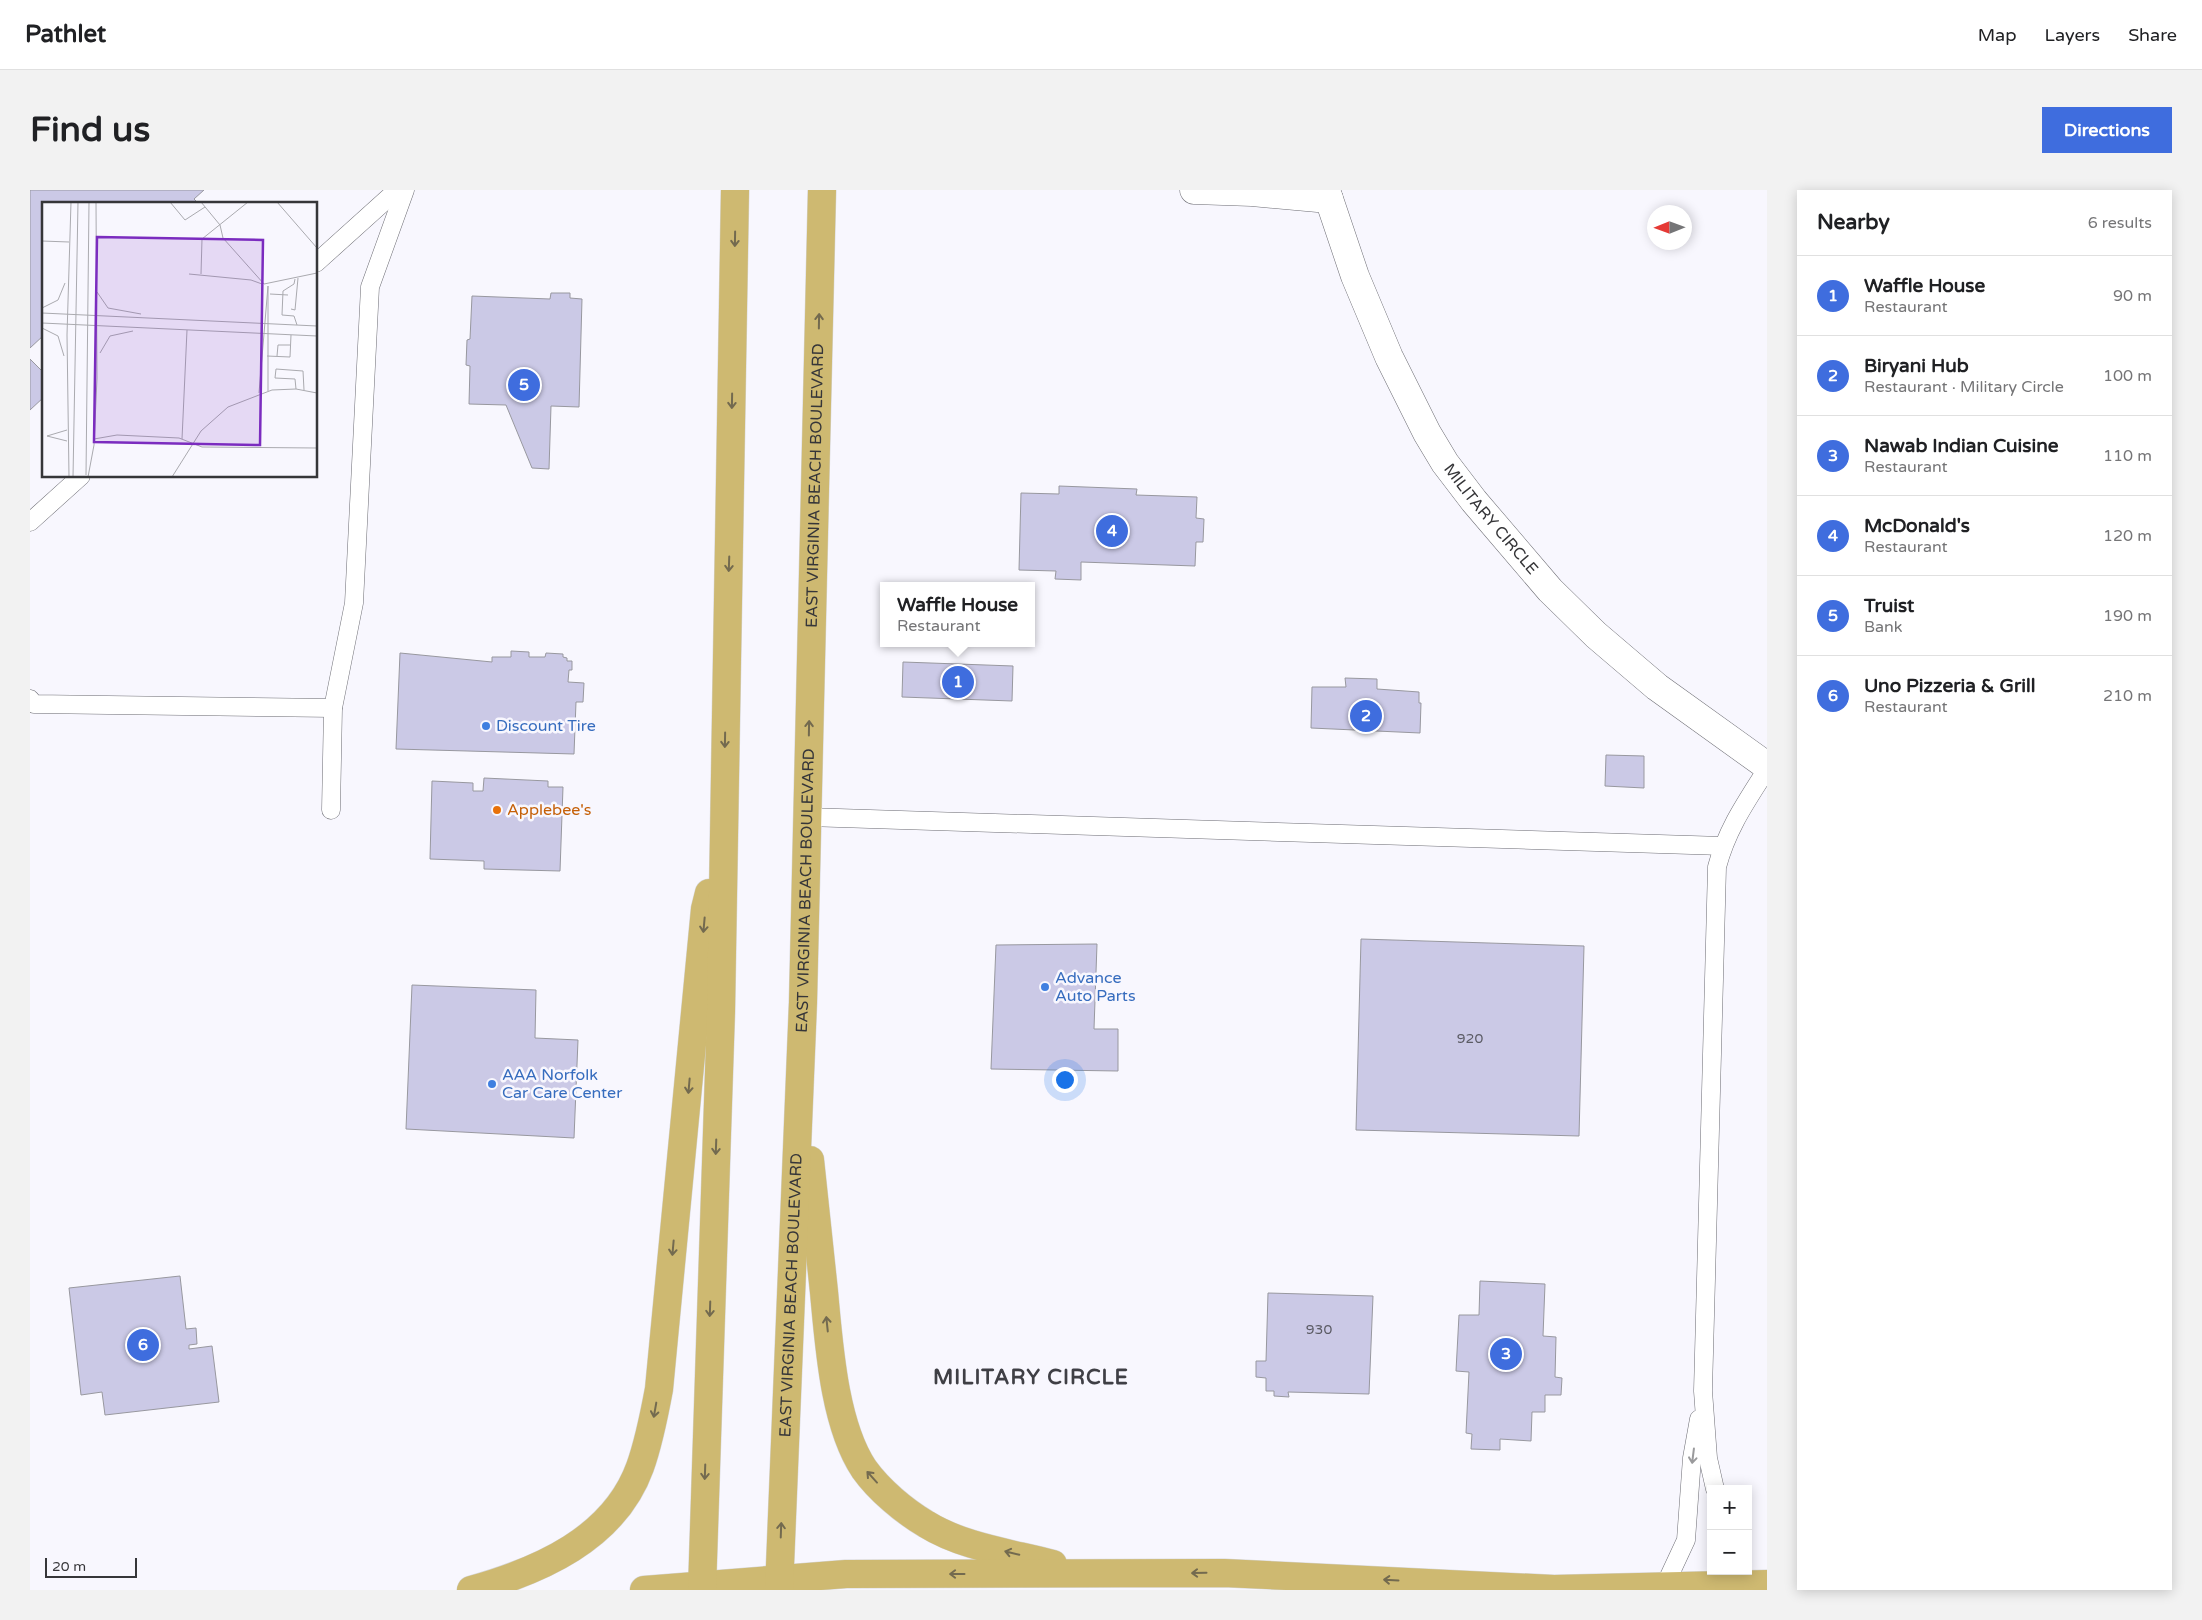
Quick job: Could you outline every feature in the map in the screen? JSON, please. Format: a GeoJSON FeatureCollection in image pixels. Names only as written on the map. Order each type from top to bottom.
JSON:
{"type":"FeatureCollection","features":[{"type":"Feature","properties":{"kind":"main road"},"geometry":{"type":"LineString","coordinates":[[702,1588],[722,1011],[735,190]]}},
{"type":"Feature","properties":{"kind":"main road","name":"EAST VIRGINIA BEACH BOULEVARD"},"geometry":{"type":"LineString","coordinates":[[779,1584],[800,1061],[822,190]]}},
{"type":"Feature","properties":{"kind":"main road"},"geometry":{"type":"LineString","coordinates":[[471,1590],[552,1560],[585,1541],[611,1517],[631,1488],[640,1468],[652,1431],[659,1389],[705,909],[724,826]]}},
{"type":"Feature","properties":{"kind":"main road"},"geometry":{"type":"LineString","coordinates":[[800,1061],[829,1348],[841,1413],[849,1439],[864,1468],[891,1498],[926,1525],[959,1540],[1093,1574]]}},
{"type":"Feature","properties":{"kind":"main road"},"geometry":{"type":"LineString","coordinates":[[644,1590],[779,1584],[846,1574],[1248,1574],[1546,1588],[1665,1585],[1737,1577],[1767,1584]]}},
{"type":"Feature","properties":{"kind":"street"},"geometry":{"type":"LineString","coordinates":[[1194,190],[1328,195]]}},
{"type":"Feature","properties":{"kind":"street","name":"MILITARY CIRCLE"},"geometry":{"type":"LineString","coordinates":[[1328,195],[1356,276],[1389,357],[1427,433],[1445,463],[1474,501],[1550,590],[1596,635],[1657,687],[1767,768]]}},
{"type":"Feature","properties":{"kind":"lane"},"geometry":{"type":"LineString","coordinates":[[318,261],[397,190]]}},
{"type":"Feature","properties":{"kind":"lane"},"geometry":{"type":"LineString","coordinates":[[331,810],[332,708],[354,603],[370,288],[405,190]]}},
{"type":"Feature","properties":{"kind":"lane"},"geometry":{"type":"LineString","coordinates":[[30,522],[79,478]]}},
{"type":"Feature","properties":{"kind":"lane"},"geometry":{"type":"LineString","coordinates":[[30,699],[34,704],[332,708]]}},
{"type":"Feature","properties":{"kind":"lane"},"geometry":{"type":"LineString","coordinates":[[1714,1485],[1708,1458],[1703,1391],[1718,867],[1723,846],[1733,822],[1767,768]]}},
{"type":"Feature","properties":{"kind":"lane"},"geometry":{"type":"LineString","coordinates":[[807,816],[1723,846]]}},
{"type":"Feature","properties":{"kind":"lane"},"geometry":{"type":"LineString","coordinates":[[1665,1585],[1686,1540],[1692,1458],[1703,1391]]}},
{"type":"Feature","properties":{"kind":"building"},"geometry":{"type":"Polygon","coordinates":[[[30,190],[204,190],[194,199],[197,202],[42,202],[42,337],[30,348],[30,190]]]}},
{"type":"Feature","properties":{"kind":"building"},"geometry":{"type":"Polygon","coordinates":[[[551,293],[570,293],[570,298],[582,299],[579,407],[551,406],[549,469],[532,468],[506,405],[469,404],[470,366],[466,365],[467,340],[470,339],[472,296],[550,299],[551,293]]]}},
{"type":"Feature","properties":{"kind":"building"},"geometry":{"type":"Polygon","coordinates":[[[30,359],[42,371],[42,399],[30,410],[30,359]]]}},
{"type":"Feature","properties":{"kind":"building"},"geometry":{"type":"Polygon","coordinates":[[[1059,486],[1137,489],[1136,495],[1197,497],[1196,518],[1204,519],[1203,542],[1196,542],[1195,566],[1081,562],[1081,580],[1055,579],[1056,571],[1019,570],[1021,493],[1059,494],[1059,486]]]}},
{"type":"Feature","properties":{"kind":"building","name":"Discount Tire"},"geometry":{"type":"Polygon","coordinates":[[[511,651],[529,652],[529,657],[545,657],[546,653],[563,654],[567,661],[572,661],[572,670],[569,670],[568,682],[584,683],[583,702],[576,702],[574,754],[396,749],[400,653],[492,662],[492,657],[511,657],[511,651]]]}},
{"type":"Feature","properties":{"kind":"building"},"geometry":{"type":"Polygon","coordinates":[[[903,662],[1013,666],[1012,701],[902,697],[903,662]]]}},
{"type":"Feature","properties":{"kind":"building"},"geometry":{"type":"Polygon","coordinates":[[[1345,678],[1377,679],[1377,689],[1419,692],[1419,703],[1421,703],[1420,733],[1311,728],[1312,687],[1346,687],[1345,678]]]}},
{"type":"Feature","properties":{"kind":"building"},"geometry":{"type":"Polygon","coordinates":[[[1606,755],[1644,756],[1644,788],[1605,786],[1606,755]]]}},
{"type":"Feature","properties":{"kind":"building","name":"Applebee's"},"geometry":{"type":"Polygon","coordinates":[[[484,778],[548,781],[548,787],[563,787],[560,871],[484,869],[484,861],[430,859],[432,781],[473,783],[473,791],[483,791],[484,778]]]}},
{"type":"Feature","properties":{"kind":"building"},"geometry":{"type":"Polygon","coordinates":[[[1361,939],[1584,946],[1579,1136],[1356,1130],[1361,939]]]}},
{"type":"Feature","properties":{"kind":"building","name":"Advance Auto Parts"},"geometry":{"type":"Polygon","coordinates":[[[1097,944],[1094,1029],[1118,1029],[1118,1071],[991,1069],[996,945],[1097,944]]]}},
{"type":"Feature","properties":{"kind":"building","name":"AAA Norfolk Car Care Center"},"geometry":{"type":"Polygon","coordinates":[[[412,985],[536,990],[535,1038],[578,1040],[574,1138],[406,1129],[412,985]]]}},
{"type":"Feature","properties":{"kind":"building"},"geometry":{"type":"Polygon","coordinates":[[[180,1276],[186,1329],[196,1328],[197,1344],[189,1345],[189,1349],[212,1346],[219,1402],[105,1415],[102,1392],[81,1395],[69,1288],[180,1276]]]}},
{"type":"Feature","properties":{"kind":"building"},"geometry":{"type":"Polygon","coordinates":[[[1480,1281],[1545,1284],[1543,1336],[1556,1337],[1555,1377],[1562,1378],[1561,1395],[1545,1395],[1545,1412],[1532,1412],[1531,1441],[1500,1439],[1500,1450],[1471,1449],[1472,1434],[1466,1433],[1469,1372],[1456,1371],[1459,1315],[1479,1315],[1480,1281]]]}},
{"type":"Feature","properties":{"kind":"building"},"geometry":{"type":"Polygon","coordinates":[[[1268,1293],[1373,1296],[1369,1394],[1288,1392],[1289,1397],[1274,1396],[1274,1391],[1266,1391],[1266,1378],[1256,1377],[1256,1361],[1266,1361],[1268,1293]]]}},
{"type":"Feature","properties":{"kind":"place","name":"Truist"},"geometry":{"type":"Point","coordinates":[524,385]}},
{"type":"Feature","properties":{"kind":"place","name":"McDonald's"},"geometry":{"type":"Point","coordinates":[1112,531]}},
{"type":"Feature","properties":{"kind":"place","name":"Waffle House"},"geometry":{"type":"Point","coordinates":[958,682]}},
{"type":"Feature","properties":{"kind":"place","name":"Biryani Hub"},"geometry":{"type":"Point","coordinates":[1366,716]}},
{"type":"Feature","properties":{"kind":"place","name":"Discount Tire"},"geometry":{"type":"Point","coordinates":[486,726]}},
{"type":"Feature","properties":{"kind":"place","name":"Applebee's"},"geometry":{"type":"Point","coordinates":[497,810]}},
{"type":"Feature","properties":{"kind":"place","name":"Advance Auto Parts"},"geometry":{"type":"Point","coordinates":[1045,987]}},
{"type":"Feature","properties":{"kind":"place","name":"AAA Norfolk Car Care Center"},"geometry":{"type":"Point","coordinates":[492,1084]}},
{"type":"Feature","properties":{"kind":"place","name":"Uno Pizzeria & Grill"},"geometry":{"type":"Point","coordinates":[143,1345]}},
{"type":"Feature","properties":{"kind":"place","name":"Nawab Indian Cuisine"},"geometry":{"type":"Point","coordinates":[1506,1354]}},
{"type":"Feature","properties":{"kind":"district","name":"MILITARY CIRCLE"},"geometry":{"type":"Point","coordinates":[1031,1377]}}]}
